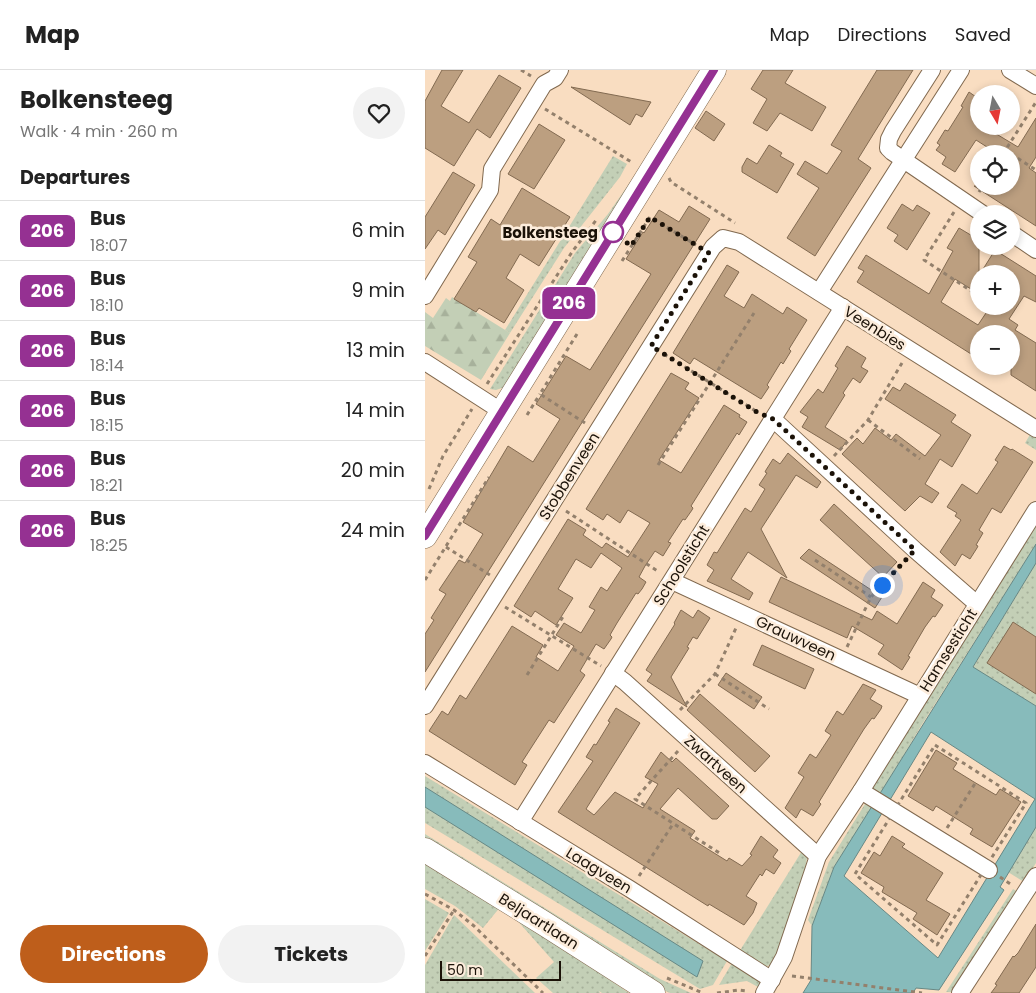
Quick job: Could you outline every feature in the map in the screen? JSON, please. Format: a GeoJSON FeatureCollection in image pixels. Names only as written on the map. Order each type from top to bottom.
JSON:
{"type":"FeatureCollection","features":[{"type":"Feature","properties":{"kind":"street"},"geometry":{"type":"LineString","coordinates":[[425,296],[490,190],[492,169],[545,84],[555,78],[561,70]]}},
{"type":"Feature","properties":{"kind":"street"},"geometry":{"type":"LineString","coordinates":[[425,536],[501,411],[644,163],[714,70]]}},
{"type":"Feature","properties":{"kind":"street"},"geometry":{"type":"LineString","coordinates":[[932,70],[889,139],[888,148],[970,205]]}},
{"type":"Feature","properties":{"kind":"street"},"geometry":{"type":"LineString","coordinates":[[819,292],[961,70]]}},
{"type":"Feature","properties":{"kind":"street"},"geometry":{"type":"LineString","coordinates":[[1011,70],[1036,86]]}},
{"type":"Feature","properties":{"kind":"street","name":"Veenbies"},"geometry":{"type":"LineString","coordinates":[[711,250],[723,238],[739,242],[1036,429]]}},
{"type":"Feature","properties":{"kind":"street"},"geometry":{"type":"LineString","coordinates":[[1020,239],[1036,250]]}},
{"type":"Feature","properties":{"kind":"street","name":"Stobbenveen"},"geometry":{"type":"LineString","coordinates":[[425,706],[711,250]]}},
{"type":"Feature","properties":{"kind":"street","name":"Schoolsticht"},"geometry":{"type":"LineString","coordinates":[[520,822],[843,307]]}},
{"type":"Feature","properties":{"kind":"street"},"geometry":{"type":"LineString","coordinates":[[425,362],[501,411]]}},
{"type":"Feature","properties":{"kind":"street"},"geometry":{"type":"LineString","coordinates":[[773,419],[823,467],[977,604]]}},
{"type":"Feature","properties":{"kind":"street","name":"Hamsesticht"},"geometry":{"type":"LineString","coordinates":[[768,986],[784,957],[818,856],[865,794],[920,696],[1036,510]]}},
{"type":"Feature","properties":{"kind":"street","name":"Grauwveen"},"geometry":{"type":"LineString","coordinates":[[672,581],[920,696]]}},
{"type":"Feature","properties":{"kind":"street","name":"Zwartveen"},"geometry":{"type":"LineString","coordinates":[[613,673],[818,856]]}},
{"type":"Feature","properties":{"kind":"street","name":"Laagveen"},"geometry":{"type":"LineString","coordinates":[[425,763],[630,889],[768,986]]}},
{"type":"Feature","properties":{"kind":"street"},"geometry":{"type":"LineString","coordinates":[[865,794],[989,870]]}},
{"type":"Feature","properties":{"kind":"street","name":"Beljaartlaan"},"geometry":{"type":"LineString","coordinates":[[425,850],[653,993]]}},
{"type":"Feature","properties":{"kind":"street"},"geometry":{"type":"LineString","coordinates":[[960,993],[1036,876]]}},
{"type":"Feature","properties":{"kind":"path"},"geometry":{"type":"LineString","coordinates":[[533,102],[644,163],[668,174],[671,182],[738,225]]}},
{"type":"Feature","properties":{"kind":"path"},"geometry":{"type":"LineString","coordinates":[[1008,145],[1036,102]]}},
{"type":"Feature","properties":{"kind":"path"},"geometry":{"type":"LineString","coordinates":[[1020,160],[1036,170]]}},
{"type":"Feature","properties":{"kind":"path"},"geometry":{"type":"LineString","coordinates":[[962,200],[924,260],[970,290]]}},
{"type":"Feature","properties":{"kind":"path"},"geometry":{"type":"LineString","coordinates":[[426,497],[443,456],[572,252],[601,213]]}},
{"type":"Feature","properties":{"kind":"path"},"geometry":{"type":"LineString","coordinates":[[622,261],[650,217],[711,250]]}},
{"type":"Feature","properties":{"kind":"path"},"geometry":{"type":"LineString","coordinates":[[658,465],[754,313]]}},
{"type":"Feature","properties":{"kind":"path"},"geometry":{"type":"LineString","coordinates":[[527,416],[577,334]]}},
{"type":"Feature","properties":{"kind":"path"},"geometry":{"type":"LineString","coordinates":[[651,346],[757,412],[773,419]]}},
{"type":"Feature","properties":{"kind":"path"},"geometry":{"type":"LineString","coordinates":[[823,467],[868,420],[910,350]]}},
{"type":"Feature","properties":{"kind":"path"},"geometry":{"type":"LineString","coordinates":[[540,394],[597,431]]}},
{"type":"Feature","properties":{"kind":"path"},"geometry":{"type":"LineString","coordinates":[[868,420],[920,459]]}},
{"type":"Feature","properties":{"kind":"path"},"geometry":{"type":"LineString","coordinates":[[425,580],[489,477]]}},
{"type":"Feature","properties":{"kind":"path"},"geometry":{"type":"LineString","coordinates":[[553,503],[672,581]]}},
{"type":"Feature","properties":{"kind":"path"},"geometry":{"type":"LineString","coordinates":[[446,547],[503,582]]}},
{"type":"Feature","properties":{"kind":"path"},"geometry":{"type":"LineString","coordinates":[[842,660],[871,597],[915,550]]}},
{"type":"Feature","properties":{"kind":"path"},"geometry":{"type":"LineString","coordinates":[[815,560],[871,597]]}},
{"type":"Feature","properties":{"kind":"path"},"geometry":{"type":"LineString","coordinates":[[492,599],[613,673]]}},
{"type":"Feature","properties":{"kind":"path"},"geometry":{"type":"LineString","coordinates":[[669,722],[715,674],[743,614]]}},
{"type":"Feature","properties":{"kind":"path"},"geometry":{"type":"LineString","coordinates":[[527,674],[564,615]]}},
{"type":"Feature","properties":{"kind":"path"},"geometry":{"type":"LineString","coordinates":[[715,674],[769,709]]}},
{"type":"Feature","properties":{"kind":"path"},"geometry":{"type":"LineString","coordinates":[[689,739],[635,799],[721,854]]}},
{"type":"Feature","properties":{"kind":"path"},"geometry":{"type":"LineString","coordinates":[[940,840],[976,782]]}},
{"type":"Feature","properties":{"kind":"path"},"geometry":{"type":"LineString","coordinates":[[630,889],[673,824]]}},
{"type":"Feature","properties":{"kind":"path"},"geometry":{"type":"LineString","coordinates":[[425,894],[455,910],[543,993]]}},
{"type":"Feature","properties":{"kind":"path"},"geometry":{"type":"LineString","coordinates":[[425,956],[455,910]]}},
{"type":"Feature","properties":{"kind":"path"},"geometry":{"type":"LineString","coordinates":[[805,978],[923,993]]}},
{"type":"Feature","properties":{"kind":"path"},"geometry":{"type":"LineString","coordinates":[[717,993],[739,990],[747,990],[751,993]]}},
{"type":"Feature","properties":{"kind":"green space"},"geometry":{"type":"Polygon","coordinates":[[[613,156],[627,164],[620,177],[564,248],[510,333],[505,330],[613,156]]]}},
{"type":"Feature","properties":{"kind":"green space"},"geometry":{"type":"Polygon","coordinates":[[[635,175],[638,177],[505,387],[496,390],[490,389],[575,253],[608,214],[635,175]]]}},
{"type":"Feature","properties":{"kind":"green space"},"geometry":{"type":"Polygon","coordinates":[[[452,297],[510,333],[481,380],[425,346],[425,312],[433,318],[446,298],[450,301],[452,297]]]}},
{"type":"Feature","properties":{"kind":"green space"},"geometry":{"type":"Polygon","coordinates":[[[1031,433],[1036,436],[1036,450],[1025,443],[1031,433]]]}},
{"type":"Feature","properties":{"kind":"green space"},"geometry":{"type":"Polygon","coordinates":[[[1036,522],[1036,544],[921,726],[880,795],[874,792],[872,784],[1036,522]]]}},
{"type":"Feature","properties":{"kind":"green space"},"geometry":{"type":"Polygon","coordinates":[[[1036,563],[1036,706],[973,668],[1036,563]]]}},
{"type":"Feature","properties":{"kind":"green space"},"geometry":{"type":"Polygon","coordinates":[[[425,776],[727,961],[713,985],[700,989],[425,823],[425,807],[697,976],[425,787],[425,776]]]}},
{"type":"Feature","properties":{"kind":"green space"},"geometry":{"type":"Polygon","coordinates":[[[865,804],[873,807],[834,867],[812,926],[808,920],[829,862],[865,804]]]}},
{"type":"Feature","properties":{"kind":"green space"},"geometry":{"type":"Polygon","coordinates":[[[1036,827],[1036,863],[1024,882],[1008,872],[1036,827]]]}},
{"type":"Feature","properties":{"kind":"green space"},"geometry":{"type":"Polygon","coordinates":[[[425,834],[660,979],[691,993],[670,993],[659,988],[425,842],[425,834]]]}},
{"type":"Feature","properties":{"kind":"green space"},"geometry":{"type":"Polygon","coordinates":[[[802,851],[807,858],[803,882],[773,964],[764,967],[739,952],[802,851]]]}},
{"type":"Feature","properties":{"kind":"green space"},"geometry":{"type":"Polygon","coordinates":[[[425,859],[501,906],[483,928],[455,906],[425,889],[425,859]]]}},
{"type":"Feature","properties":{"kind":"green space"},"geometry":{"type":"Polygon","coordinates":[[[1013,889],[1018,892],[954,992],[946,992],[1013,889]]]}},
{"type":"Feature","properties":{"kind":"green space"},"geometry":{"type":"Polygon","coordinates":[[[425,899],[449,913],[425,951],[425,899]]]}},
{"type":"Feature","properties":{"kind":"green space"},"geometry":{"type":"Polygon","coordinates":[[[508,910],[629,993],[602,993],[599,991],[600,993],[553,993],[536,978],[554,962],[508,910]]]}},
{"type":"Feature","properties":{"kind":"green space"},"geometry":{"type":"Polygon","coordinates":[[[454,915],[535,993],[425,993],[425,965],[454,915]]]}},
{"type":"Feature","properties":{"kind":"green space"},"geometry":{"type":"Polygon","coordinates":[[[732,963],[759,980],[761,985],[758,987],[747,981],[719,985],[732,963]]]}},
{"type":"Feature","properties":{"kind":"water"},"geometry":{"type":"Polygon","coordinates":[[[1036,544],[1036,563],[973,667],[1036,706],[1036,827],[1000,887],[1004,890],[939,990],[916,988],[913,993],[803,993],[811,980],[812,926],[834,867],[1036,544]],[[931,732],[844,876],[938,958],[1035,799],[931,732]]]}},
{"type":"Feature","properties":{"kind":"water"},"geometry":{"type":"Polygon","coordinates":[[[425,787],[703,961],[697,977],[425,807],[425,787]]]}},
{"type":"Feature","properties":{"kind":"building"},"geometry":{"type":"Polygon","coordinates":[[[442,70],[463,70],[441,106],[469,123],[499,75],[521,88],[490,138],[477,129],[454,166],[425,148],[425,101],[442,70]]]}},
{"type":"Feature","properties":{"kind":"building"},"geometry":{"type":"Polygon","coordinates":[[[763,70],[793,70],[785,83],[826,107],[812,131],[780,113],[767,131],[753,123],[767,99],[751,89],[763,70]]]}},
{"type":"Feature","properties":{"kind":"building"},"geometry":{"type":"Polygon","coordinates":[[[877,70],[913,70],[858,159],[871,168],[815,256],[787,238],[819,188],[797,174],[805,161],[827,174],[842,151],[831,145],[877,70]]]}},
{"type":"Feature","properties":{"kind":"building"},"geometry":{"type":"Polygon","coordinates":[[[571,87],[651,102],[642,117],[636,114],[630,125],[571,87]]]}},
{"type":"Feature","properties":{"kind":"building"},"geometry":{"type":"Polygon","coordinates":[[[969,92],[970,135],[998,135],[1015,145],[984,145],[976,140],[973,145],[970,145],[970,149],[955,172],[942,164],[946,157],[936,150],[940,145],[937,143],[945,130],[948,131],[963,107],[961,106],[969,92]]]}},
{"type":"Feature","properties":{"kind":"building"},"geometry":{"type":"Polygon","coordinates":[[[706,111],[725,124],[714,141],[695,128],[706,111]]]}},
{"type":"Feature","properties":{"kind":"building"},"geometry":{"type":"Polygon","coordinates":[[[1036,118],[1036,157],[1029,168],[1036,173],[1036,226],[1020,216],[1020,205],[1003,205],[988,195],[1020,195],[1019,145],[1036,118]]]}},
{"type":"Feature","properties":{"kind":"building"},"geometry":{"type":"Polygon","coordinates":[[[539,124],[565,140],[534,189],[508,174],[539,124]]]}},
{"type":"Feature","properties":{"kind":"building"},"geometry":{"type":"Polygon","coordinates":[[[769,145],[782,153],[780,156],[794,164],[777,193],[742,172],[742,167],[747,158],[757,164],[769,145]]]}},
{"type":"Feature","properties":{"kind":"building"},"geometry":{"type":"Polygon","coordinates":[[[453,172],[475,185],[445,235],[438,230],[425,249],[425,217],[453,172]]]}},
{"type":"Feature","properties":{"kind":"building"},"geometry":{"type":"Polygon","coordinates":[[[522,188],[570,217],[539,266],[520,254],[506,278],[524,290],[504,323],[479,308],[476,312],[454,299],[477,262],[468,257],[491,219],[500,225],[522,188]]]}},
{"type":"Feature","properties":{"kind":"building"},"geometry":{"type":"Polygon","coordinates":[[[902,204],[913,211],[917,205],[930,213],[907,250],[894,241],[898,235],[887,228],[902,204]]]}},
{"type":"Feature","properties":{"kind":"building"},"geometry":{"type":"Polygon","coordinates":[[[689,206],[710,219],[425,672],[425,634],[434,620],[431,618],[446,594],[439,590],[459,560],[465,563],[483,534],[463,522],[508,446],[533,462],[560,419],[536,404],[566,356],[590,370],[651,274],[626,259],[643,232],[659,210],[679,222],[689,206]]]}},
{"type":"Feature","properties":{"kind":"building"},"geometry":{"type":"Polygon","coordinates":[[[959,228],[970,235],[970,255],[979,255],[979,265],[970,265],[970,288],[955,279],[941,302],[978,325],[970,325],[970,353],[857,282],[864,271],[858,268],[866,255],[929,294],[953,251],[947,248],[959,228]]]}},
{"type":"Feature","properties":{"kind":"building"},"geometry":{"type":"Polygon","coordinates":[[[992,255],[1003,255],[1019,265],[986,265],[992,255]]]}},
{"type":"Feature","properties":{"kind":"building"},"geometry":{"type":"Polygon","coordinates":[[[727,265],[739,272],[724,296],[744,308],[752,294],[783,314],[787,307],[807,320],[789,349],[791,351],[783,364],[781,362],[767,385],[769,387],[761,399],[694,358],[690,364],[673,353],[727,265]]]}},
{"type":"Feature","properties":{"kind":"building"},"geometry":{"type":"Polygon","coordinates":[[[1020,266],[1036,276],[1036,302],[1024,296],[1020,302],[1020,266]]]}},
{"type":"Feature","properties":{"kind":"building"},"geometry":{"type":"Polygon","coordinates":[[[985,315],[1012,315],[1009,319],[1018,325],[978,325],[985,315]]]}},
{"type":"Feature","properties":{"kind":"building"},"geometry":{"type":"Polygon","coordinates":[[[1020,333],[1036,343],[1036,391],[1011,375],[1020,375],[1020,333]]]}},
{"type":"Feature","properties":{"kind":"building"},"geometry":{"type":"Polygon","coordinates":[[[847,346],[866,358],[861,367],[868,371],[860,383],[853,378],[825,427],[847,441],[840,450],[802,427],[808,417],[800,412],[818,389],[823,393],[838,368],[835,366],[847,346]]]}},
{"type":"Feature","properties":{"kind":"building"},"geometry":{"type":"Polygon","coordinates":[[[671,373],[689,383],[685,389],[699,398],[659,460],[681,473],[724,405],[747,422],[739,435],[737,433],[691,506],[692,510],[685,520],[683,519],[668,542],[671,543],[663,556],[655,551],[645,566],[639,577],[646,582],[642,589],[638,594],[636,593],[617,623],[610,635],[612,637],[604,649],[596,644],[580,671],[585,675],[554,723],[549,720],[522,762],[527,765],[515,785],[429,731],[442,711],[448,715],[460,695],[466,699],[512,626],[543,645],[536,657],[558,671],[574,646],[556,635],[564,623],[581,633],[595,610],[589,607],[601,587],[607,591],[622,568],[601,553],[591,568],[576,559],[558,589],[573,598],[556,625],[535,611],[531,617],[514,606],[568,519],[586,530],[583,535],[602,548],[606,543],[628,557],[650,523],[628,510],[620,523],[607,514],[603,520],[586,509],[671,373]]]}},
{"type":"Feature","properties":{"kind":"building"},"geometry":{"type":"Polygon","coordinates":[[[905,383],[956,415],[951,422],[971,435],[952,467],[940,459],[925,484],[939,493],[932,503],[920,496],[905,511],[842,454],[857,438],[863,444],[875,428],[891,440],[896,434],[925,456],[941,435],[885,399],[893,387],[900,391],[905,383]]]}},
{"type":"Feature","properties":{"kind":"building"},"geometry":{"type":"Polygon","coordinates":[[[1004,446],[1033,462],[1001,513],[992,508],[979,530],[983,533],[970,559],[962,554],[955,566],[940,552],[961,520],[955,516],[957,513],[947,507],[962,484],[977,494],[998,462],[995,460],[1004,446]]]}},
{"type":"Feature","properties":{"kind":"building"},"geometry":{"type":"Polygon","coordinates":[[[788,453],[821,482],[817,488],[796,475],[761,529],[787,578],[748,552],[731,579],[753,593],[749,600],[707,581],[714,570],[707,565],[714,552],[717,553],[745,508],[751,512],[765,489],[759,485],[773,459],[780,464],[788,453]]]}},
{"type":"Feature","properties":{"kind":"building"},"geometry":{"type":"Polygon","coordinates":[[[834,504],[897,562],[883,577],[820,520],[834,504]]]}},
{"type":"Feature","properties":{"kind":"building"},"geometry":{"type":"Polygon","coordinates":[[[809,549],[882,597],[875,608],[800,558],[809,549]]]}},
{"type":"Feature","properties":{"kind":"building"},"geometry":{"type":"Polygon","coordinates":[[[781,577],[872,620],[877,611],[897,624],[923,582],[935,590],[931,597],[943,605],[925,627],[902,670],[878,654],[884,645],[852,626],[847,638],[769,602],[781,577]]]}},
{"type":"Feature","properties":{"kind":"building"},"geometry":{"type":"Polygon","coordinates":[[[681,610],[693,618],[698,610],[710,618],[697,639],[693,637],[687,647],[689,648],[671,677],[687,707],[647,681],[652,674],[646,670],[675,624],[681,610]]]}},
{"type":"Feature","properties":{"kind":"building"},"geometry":{"type":"Polygon","coordinates":[[[1013,622],[1036,637],[1036,694],[987,663],[1013,622]]]}},
{"type":"Feature","properties":{"kind":"building"},"geometry":{"type":"Polygon","coordinates":[[[762,645],[814,669],[805,689],[753,665],[762,645]]]}},
{"type":"Feature","properties":{"kind":"building"},"geometry":{"type":"Polygon","coordinates":[[[726,673],[762,697],[754,709],[718,685],[726,673]]]}},
{"type":"Feature","properties":{"kind":"building"},"geometry":{"type":"Polygon","coordinates":[[[863,684],[876,690],[870,699],[882,706],[881,709],[864,729],[819,802],[821,804],[813,816],[801,809],[796,818],[785,808],[804,777],[798,773],[810,754],[816,758],[831,735],[825,731],[837,711],[843,715],[863,684]]]}},
{"type":"Feature","properties":{"kind":"building"},"geometry":{"type":"Polygon","coordinates":[[[700,694],[770,756],[755,772],[687,710],[700,694]]]}},
{"type":"Feature","properties":{"kind":"building"},"geometry":{"type":"Polygon","coordinates":[[[616,708],[640,723],[586,809],[594,815],[615,792],[643,808],[658,784],[645,777],[661,752],[672,762],[676,758],[729,806],[717,819],[712,819],[678,788],[660,809],[695,831],[690,838],[727,861],[729,858],[742,866],[752,855],[750,854],[761,836],[778,850],[773,857],[781,863],[774,874],[766,869],[762,876],[760,874],[746,896],[757,903],[753,913],[744,925],[709,904],[708,906],[558,812],[593,761],[586,757],[594,744],[596,745],[616,708]]]}},
{"type":"Feature","properties":{"kind":"building"},"geometry":{"type":"Polygon","coordinates":[[[936,750],[957,763],[953,769],[974,782],[996,795],[1000,789],[1021,802],[992,847],[970,834],[973,829],[936,806],[933,811],[908,796],[936,750]]]}},
{"type":"Feature","properties":{"kind":"building"},"geometry":{"type":"Polygon","coordinates":[[[892,836],[905,844],[902,847],[943,873],[926,900],[950,914],[937,935],[913,919],[917,913],[882,892],[884,887],[861,873],[874,852],[880,856],[892,836]]]}},
{"type":"Feature","properties":{"kind":"building"},"geometry":{"type":"Polygon","coordinates":[[[1036,924],[1036,967],[1019,993],[991,993],[1013,956],[1018,953],[1036,924]]]}},
{"type":"Feature","properties":{"kind":"bus line","name":"206"},"geometry":{"type":"LineString","coordinates":[[425,536],[714,70]]}},
{"type":"Feature","properties":{"kind":"place","name":"Bolkensteeg"},"geometry":{"type":"Point","coordinates":[613,232]}},
{"type":"Feature","properties":{"kind":"route"},"geometry":{"type":"LineString","coordinates":[[613,232],[631,246],[650,217],[709,253],[651,346],[757,412],[773,419],[915,550],[882,585]]}}]}
